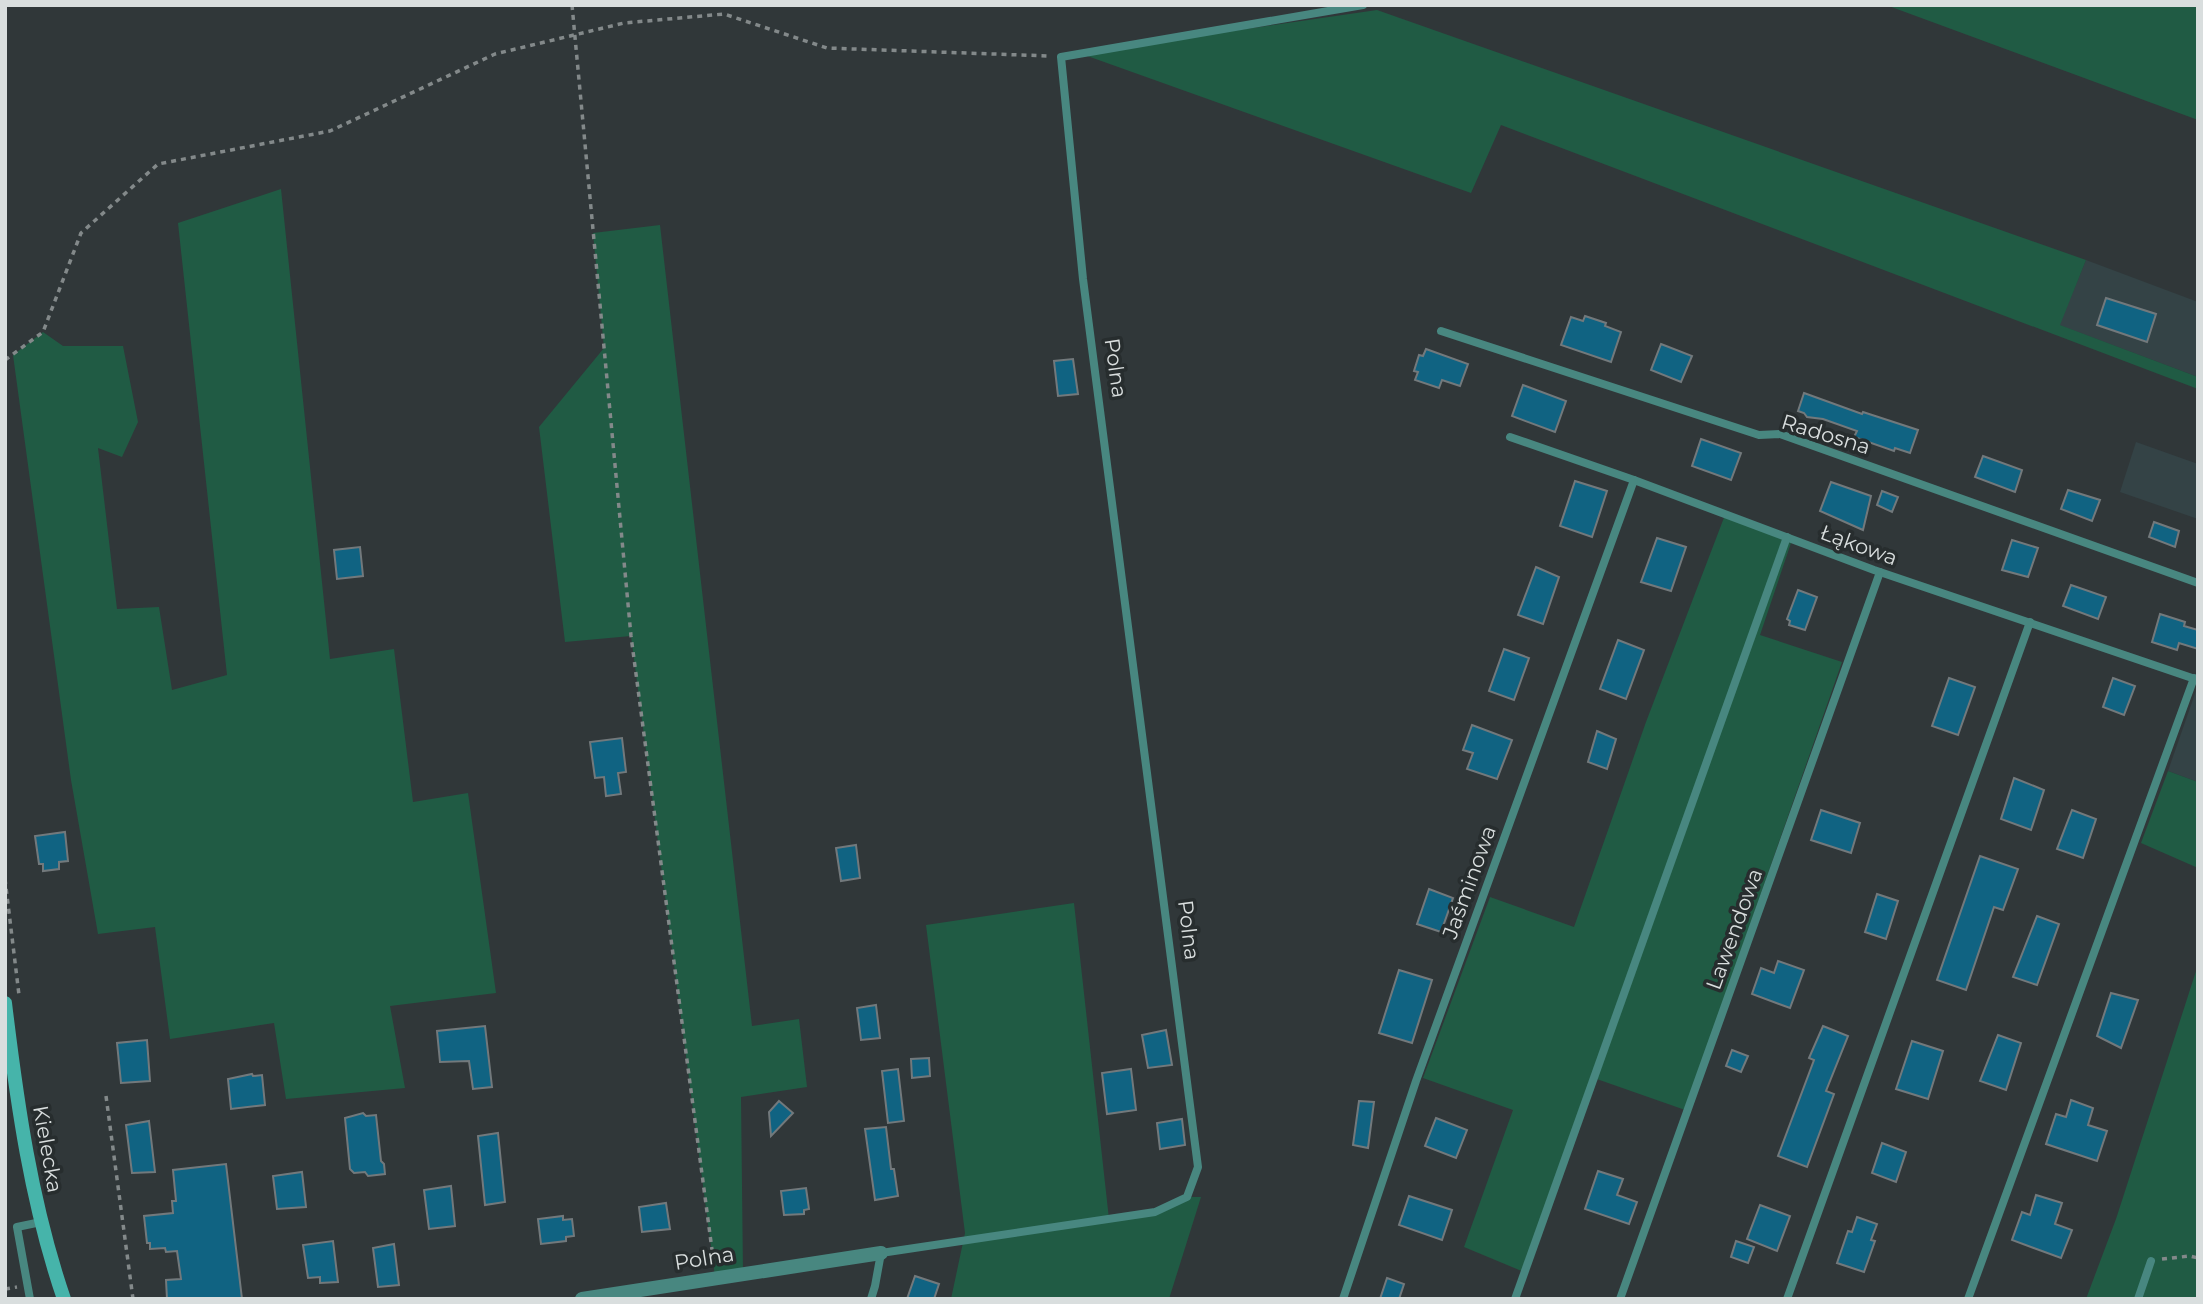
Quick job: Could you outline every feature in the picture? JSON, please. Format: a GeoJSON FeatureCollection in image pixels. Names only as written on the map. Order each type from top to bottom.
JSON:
{"type":"FeatureCollection","features":[{"type":"Feature","properties":{"kind":"street","name":"Kielecka"},"geometry":{"type":"LineString","coordinates":[[5,1003],[20,1118],[41,1222],[64,1299]]}},
{"type":"Feature","properties":{"kind":"street","name":"Polna"},"geometry":{"type":"LineString","coordinates":[[582,1299],[881,1253]]}},
{"type":"Feature","properties":{"kind":"lane"},"geometry":{"type":"LineString","coordinates":[[1061,57],[1363,5]]}},
{"type":"Feature","properties":{"kind":"lane","name":"Polna"},"geometry":{"type":"LineString","coordinates":[[881,1253],[1155,1212],[1186,1197],[1198,1167],[1083,279],[1061,57]]}},
{"type":"Feature","properties":{"kind":"lane","name":"Radosna"},"geometry":{"type":"LineString","coordinates":[[1441,331],[1759,435],[1780,434],[2198,583]]}},
{"type":"Feature","properties":{"kind":"lane","name":"Łąkowa"},"geometry":{"type":"LineString","coordinates":[[1510,437],[1634,480],[1880,572],[2196,679]]}},
{"type":"Feature","properties":{"kind":"lane","name":"Jaśminowa"},"geometry":{"type":"LineString","coordinates":[[1343,1299],[1416,1081],[1634,480]]}},
{"type":"Feature","properties":{"kind":"lane"},"geometry":{"type":"LineString","coordinates":[[1515,1299],[1787,537]]}},
{"type":"Feature","properties":{"kind":"lane","name":"Lawendowa"},"geometry":{"type":"LineString","coordinates":[[1620,1299],[1880,572]]}},
{"type":"Feature","properties":{"kind":"lane"},"geometry":{"type":"LineString","coordinates":[[1787,1299],[2030,622]]}},
{"type":"Feature","properties":{"kind":"lane"},"geometry":{"type":"LineString","coordinates":[[1968,1299],[2196,679]]}},
{"type":"Feature","properties":{"kind":"lane"},"geometry":{"type":"LineString","coordinates":[[30,1299],[17,1227],[41,1222]]}},
{"type":"Feature","properties":{"kind":"lane"},"geometry":{"type":"LineString","coordinates":[[871,1299],[881,1253]]}},
{"type":"Feature","properties":{"kind":"lane"},"geometry":{"type":"LineString","coordinates":[[2138,1299],[2151,1261]]}},
{"type":"Feature","properties":{"kind":"path"},"geometry":{"type":"LineString","coordinates":[[572,5],[631,636],[715,1277]]}},
{"type":"Feature","properties":{"kind":"path"},"geometry":{"type":"LineString","coordinates":[[5,360],[43,332],[81,233],[158,164],[330,131],[495,54],[624,23],[724,14],[827,48],[1061,57]]}},
{"type":"Feature","properties":{"kind":"path"},"geometry":{"type":"LineString","coordinates":[[5,879],[19,996]]}},
{"type":"Feature","properties":{"kind":"path"},"geometry":{"type":"LineString","coordinates":[[106,1096],[133,1299]]}},
{"type":"Feature","properties":{"kind":"path"},"geometry":{"type":"LineString","coordinates":[[2151,1261],[2190,1256],[2198,1258]]}},
{"type":"Feature","properties":{"kind":"shaded area"},"geometry":{"type":"Polygon","coordinates":[[[2086,260],[2198,302],[2198,377],[2059,325],[2086,260]]]}},
{"type":"Feature","properties":{"kind":"shaded area"},"geometry":{"type":"Polygon","coordinates":[[[2136,442],[2198,464],[2198,519],[2120,492],[2136,442]]]}},
{"type":"Feature","properties":{"kind":"shaded area"},"geometry":{"type":"Polygon","coordinates":[[[2198,688],[2198,782],[2168,771],[2198,688]]]}},
{"type":"Feature","properties":{"kind":"green space"},"geometry":{"type":"Polygon","coordinates":[[[1886,5],[2198,5],[2198,120],[1886,5]]]}},
{"type":"Feature","properties":{"kind":"green space"},"geometry":{"type":"Polygon","coordinates":[[[1377,10],[2086,260],[2060,325],[2198,377],[2198,389],[1501,125],[1471,193],[1079,53],[1377,10]]]}},
{"type":"Feature","properties":{"kind":"green space"},"geometry":{"type":"Polygon","coordinates":[[[281,189],[330,659],[394,649],[413,802],[468,793],[496,993],[390,1006],[405,1088],[286,1099],[274,1023],[170,1039],[155,927],[98,934],[71,780],[13,355],[43,332],[63,346],[123,346],[138,422],[122,457],[98,448],[117,609],[159,607],[172,690],[227,675],[178,223],[281,189]]]}},
{"type":"Feature","properties":{"kind":"green space"},"geometry":{"type":"Polygon","coordinates":[[[660,225],[752,1026],[799,1019],[807,1087],[741,1097],[743,1273],[715,1277],[631,636],[565,642],[539,427],[604,348],[593,233],[660,225]]]}},
{"type":"Feature","properties":{"kind":"green space"},"geometry":{"type":"Polygon","coordinates":[[[1725,515],[1791,543],[1760,635],[1842,662],[1711,1036],[1688,1111],[1591,1077],[1524,1272],[1464,1247],[1513,1110],[1423,1078],[1490,897],[1574,927],[1646,722],[1725,515]]]}},
{"type":"Feature","properties":{"kind":"green space"},"geometry":{"type":"Polygon","coordinates":[[[2168,771],[2198,782],[2198,868],[2141,843],[2168,771]]]}},
{"type":"Feature","properties":{"kind":"green space"},"geometry":{"type":"Polygon","coordinates":[[[1074,903],[1109,1219],[1155,1212],[1187,1197],[1201,1197],[1169,1299],[951,1299],[965,1233],[926,925],[1074,903]]]}},
{"type":"Feature","properties":{"kind":"green space"},"geometry":{"type":"Polygon","coordinates":[[[2198,965],[2198,1299],[2086,1299],[2116,1219],[2198,965]]]}},
{"type":"Feature","properties":{"kind":"building"},"geometry":{"type":"Polygon","coordinates":[[[2106,298],[2156,314],[2147,342],[2097,325],[2106,298]]]}},
{"type":"Feature","properties":{"kind":"building"},"geometry":{"type":"Polygon","coordinates":[[[1585,316],[1606,323],[1605,326],[1621,332],[1611,362],[1561,345],[1571,317],[1583,321],[1585,316]]]}},
{"type":"Feature","properties":{"kind":"building"},"geometry":{"type":"Polygon","coordinates":[[[1661,344],[1692,356],[1681,382],[1651,370],[1661,344]]]}},
{"type":"Feature","properties":{"kind":"building"},"geometry":{"type":"Polygon","coordinates":[[[1426,349],[1468,364],[1460,386],[1442,380],[1439,388],[1415,380],[1418,372],[1414,371],[1419,355],[1423,356],[1426,349]]]}},
{"type":"Feature","properties":{"kind":"building"},"geometry":{"type":"Polygon","coordinates":[[[1073,359],[1078,394],[1058,396],[1054,361],[1073,359]]]}},
{"type":"Feature","properties":{"kind":"building"},"geometry":{"type":"Polygon","coordinates":[[[1523,385],[1566,401],[1555,432],[1512,416],[1523,385]]]}},
{"type":"Feature","properties":{"kind":"building"},"geometry":{"type":"Polygon","coordinates":[[[1804,393],[1918,430],[1910,453],[1895,448],[1894,451],[1854,437],[1857,431],[1823,419],[1807,417],[1798,411],[1804,393]]]}},
{"type":"Feature","properties":{"kind":"building"},"geometry":{"type":"Polygon","coordinates":[[[1701,439],[1741,453],[1731,480],[1692,466],[1701,439]]]}},
{"type":"Feature","properties":{"kind":"building"},"geometry":{"type":"Polygon","coordinates":[[[1983,456],[2022,470],[2015,492],[1975,477],[1983,456]]]}},
{"type":"Feature","properties":{"kind":"building"},"geometry":{"type":"Polygon","coordinates":[[[1575,481],[1607,491],[1592,537],[1560,526],[1575,481]]]}},
{"type":"Feature","properties":{"kind":"building"},"geometry":{"type":"Polygon","coordinates":[[[1831,482],[1871,496],[1863,530],[1820,511],[1831,482]]]}},
{"type":"Feature","properties":{"kind":"building"},"geometry":{"type":"Polygon","coordinates":[[[2068,490],[2100,500],[2092,521],[2061,509],[2068,490]]]}},
{"type":"Feature","properties":{"kind":"building"},"geometry":{"type":"Polygon","coordinates":[[[1882,491],[1898,497],[1892,512],[1877,505],[1882,491]]]}},
{"type":"Feature","properties":{"kind":"building"},"geometry":{"type":"Polygon","coordinates":[[[2154,522],[2179,531],[2175,547],[2149,537],[2154,522]]]}},
{"type":"Feature","properties":{"kind":"building"},"geometry":{"type":"Polygon","coordinates":[[[1657,538],[1686,547],[1671,591],[1641,582],[1657,538]]]}},
{"type":"Feature","properties":{"kind":"building"},"geometry":{"type":"Polygon","coordinates":[[[2012,540],[2038,548],[2028,577],[2002,570],[2012,540]]]}},
{"type":"Feature","properties":{"kind":"building"},"geometry":{"type":"Polygon","coordinates":[[[360,547],[363,576],[337,579],[334,550],[360,547]]]}},
{"type":"Feature","properties":{"kind":"building"},"geometry":{"type":"Polygon","coordinates":[[[1536,567],[1559,577],[1543,624],[1518,615],[1536,567]]]}},
{"type":"Feature","properties":{"kind":"building"},"geometry":{"type":"Polygon","coordinates":[[[2071,585],[2106,597],[2098,619],[2063,606],[2071,585]]]}},
{"type":"Feature","properties":{"kind":"building"},"geometry":{"type":"Polygon","coordinates":[[[1798,590],[1817,597],[1805,630],[1789,625],[1790,621],[1787,619],[1798,590]]]}},
{"type":"Feature","properties":{"kind":"building"},"geometry":{"type":"Polygon","coordinates":[[[2160,614],[2185,622],[2184,626],[2198,630],[2198,649],[2179,643],[2177,650],[2152,642],[2160,614]]]}},
{"type":"Feature","properties":{"kind":"building"},"geometry":{"type":"Polygon","coordinates":[[[1618,640],[1644,650],[1626,699],[1600,689],[1618,640]]]}},
{"type":"Feature","properties":{"kind":"building"},"geometry":{"type":"Polygon","coordinates":[[[1504,649],[1529,658],[1514,700],[1489,691],[1504,649]]]}},
{"type":"Feature","properties":{"kind":"building"},"geometry":{"type":"Polygon","coordinates":[[[1949,678],[1975,687],[1958,735],[1932,726],[1949,678]]]}},
{"type":"Feature","properties":{"kind":"building"},"geometry":{"type":"Polygon","coordinates":[[[2113,678],[2135,686],[2124,715],[2103,707],[2113,678]]]}},
{"type":"Feature","properties":{"kind":"building"},"geometry":{"type":"Polygon","coordinates":[[[1472,725],[1512,740],[1497,779],[1467,769],[1473,753],[1463,750],[1472,725]]]}},
{"type":"Feature","properties":{"kind":"building"},"geometry":{"type":"Polygon","coordinates":[[[1597,731],[1616,739],[1607,769],[1588,762],[1597,731]]]}},
{"type":"Feature","properties":{"kind":"building"},"geometry":{"type":"Polygon","coordinates":[[[622,738],[626,772],[618,773],[621,794],[606,796],[604,777],[595,778],[590,742],[622,738]]]}},
{"type":"Feature","properties":{"kind":"building"},"geometry":{"type":"Polygon","coordinates":[[[2014,778],[2044,790],[2031,830],[2001,819],[2014,778]]]}},
{"type":"Feature","properties":{"kind":"building"},"geometry":{"type":"Polygon","coordinates":[[[1821,810],[1860,823],[1851,853],[1811,840],[1821,810]]]}},
{"type":"Feature","properties":{"kind":"building"},"geometry":{"type":"Polygon","coordinates":[[[2072,810],[2096,819],[2083,858],[2057,849],[2072,810]]]}},
{"type":"Feature","properties":{"kind":"building"},"geometry":{"type":"Polygon","coordinates":[[[65,832],[68,861],[59,862],[59,869],[43,871],[43,864],[39,864],[35,836],[65,832]]]}},
{"type":"Feature","properties":{"kind":"building"},"geometry":{"type":"Polygon","coordinates":[[[856,845],[860,878],[841,881],[836,848],[856,845]]]}},
{"type":"Feature","properties":{"kind":"building"},"geometry":{"type":"Polygon","coordinates":[[[1980,856],[2018,869],[2003,910],[1994,907],[1966,990],[1937,980],[1980,856]]]}},
{"type":"Feature","properties":{"kind":"building"},"geometry":{"type":"Polygon","coordinates":[[[1429,889],[1453,898],[1441,932],[1417,924],[1429,889]]]}},
{"type":"Feature","properties":{"kind":"building"},"geometry":{"type":"Polygon","coordinates":[[[1877,894],[1898,901],[1886,939],[1865,932],[1877,894]]]}},
{"type":"Feature","properties":{"kind":"building"},"geometry":{"type":"Polygon","coordinates":[[[2037,916],[2059,924],[2037,985],[2013,977],[2037,916]]]}},
{"type":"Feature","properties":{"kind":"building"},"geometry":{"type":"Polygon","coordinates":[[[1778,961],[1804,970],[1790,1008],[1752,994],[1761,968],[1774,973],[1778,961]]]}},
{"type":"Feature","properties":{"kind":"building"},"geometry":{"type":"Polygon","coordinates":[[[1399,970],[1432,980],[1412,1043],[1379,1033],[1399,970]]]}},
{"type":"Feature","properties":{"kind":"building"},"geometry":{"type":"Polygon","coordinates":[[[2111,993],[2138,1000],[2121,1048],[2097,1036],[2111,993]]]}},
{"type":"Feature","properties":{"kind":"building"},"geometry":{"type":"Polygon","coordinates":[[[876,1005],[880,1038],[861,1040],[857,1008],[876,1005]]]}},
{"type":"Feature","properties":{"kind":"building"},"geometry":{"type":"Polygon","coordinates":[[[485,1026],[492,1087],[473,1089],[469,1061],[440,1062],[437,1031],[485,1026]]]}},
{"type":"Feature","properties":{"kind":"building"},"geometry":{"type":"Polygon","coordinates":[[[1823,1026],[1848,1036],[1826,1091],[1834,1094],[1807,1167],[1778,1156],[1814,1060],[1809,1058],[1823,1026]]]}},
{"type":"Feature","properties":{"kind":"building"},"geometry":{"type":"Polygon","coordinates":[[[1166,1030],[1172,1065],[1148,1068],[1142,1035],[1166,1030]]]}},
{"type":"Feature","properties":{"kind":"building"},"geometry":{"type":"Polygon","coordinates":[[[1998,1035],[2021,1043],[2006,1090],[1980,1081],[1998,1035]]]}},
{"type":"Feature","properties":{"kind":"building"},"geometry":{"type":"Polygon","coordinates":[[[147,1040],[150,1081],[121,1083],[117,1043],[147,1040]]]}},
{"type":"Feature","properties":{"kind":"building"},"geometry":{"type":"Polygon","coordinates":[[[1912,1041],[1943,1051],[1928,1099],[1896,1089],[1912,1041]]]}},
{"type":"Feature","properties":{"kind":"building"},"geometry":{"type":"Polygon","coordinates":[[[1732,1050],[1748,1056],[1741,1072],[1726,1066],[1732,1050]]]}},
{"type":"Feature","properties":{"kind":"building"},"geometry":{"type":"Polygon","coordinates":[[[929,1058],[930,1076],[912,1078],[911,1059],[929,1058]]]}},
{"type":"Feature","properties":{"kind":"building"},"geometry":{"type":"Polygon","coordinates":[[[898,1069],[904,1121],[888,1123],[882,1071],[898,1069]]]}},
{"type":"Feature","properties":{"kind":"building"},"geometry":{"type":"Polygon","coordinates":[[[1131,1069],[1136,1110],[1107,1114],[1102,1073],[1131,1069]]]}},
{"type":"Feature","properties":{"kind":"building"},"geometry":{"type":"Polygon","coordinates":[[[252,1074],[262,1075],[265,1105],[231,1109],[228,1079],[252,1074]]]}},
{"type":"Feature","properties":{"kind":"building"},"geometry":{"type":"Polygon","coordinates":[[[2071,1100],[2093,1108],[2088,1125],[2107,1131],[2097,1161],[2046,1144],[2056,1114],[2066,1117],[2071,1100]]]}},
{"type":"Feature","properties":{"kind":"building"},"geometry":{"type":"Polygon","coordinates":[[[779,1101],[793,1113],[771,1136],[769,1112],[779,1101]]]}},
{"type":"Feature","properties":{"kind":"building"},"geometry":{"type":"Polygon","coordinates":[[[1359,1101],[1374,1102],[1368,1148],[1353,1145],[1359,1101]]]}},
{"type":"Feature","properties":{"kind":"building"},"geometry":{"type":"Polygon","coordinates":[[[363,1113],[366,1116],[376,1115],[385,1174],[368,1176],[365,1172],[354,1173],[350,1169],[345,1118],[363,1113]]]}},
{"type":"Feature","properties":{"kind":"building"},"geometry":{"type":"Polygon","coordinates":[[[1436,1118],[1467,1130],[1456,1158],[1425,1146],[1436,1118]]]}},
{"type":"Feature","properties":{"kind":"building"},"geometry":{"type":"Polygon","coordinates":[[[1182,1119],[1185,1145],[1160,1149],[1157,1123],[1182,1119]]]}},
{"type":"Feature","properties":{"kind":"building"},"geometry":{"type":"Polygon","coordinates":[[[149,1121],[155,1172],[132,1173],[126,1125],[149,1121]]]}},
{"type":"Feature","properties":{"kind":"building"},"geometry":{"type":"Polygon","coordinates":[[[886,1127],[891,1169],[894,1169],[898,1196],[875,1200],[865,1129],[886,1127]]]}},
{"type":"Feature","properties":{"kind":"building"},"geometry":{"type":"Polygon","coordinates":[[[498,1133],[505,1202],[485,1205],[478,1136],[498,1133]]]}},
{"type":"Feature","properties":{"kind":"building"},"geometry":{"type":"Polygon","coordinates":[[[1882,1143],[1906,1152],[1896,1182],[1872,1173],[1882,1143]]]}},
{"type":"Feature","properties":{"kind":"building"},"geometry":{"type":"Polygon","coordinates":[[[226,1164],[242,1299],[167,1299],[166,1280],[181,1279],[177,1251],[166,1252],[165,1248],[150,1249],[144,1216],[173,1213],[172,1201],[176,1201],[173,1170],[226,1164]]]}},
{"type":"Feature","properties":{"kind":"building"},"geometry":{"type":"Polygon","coordinates":[[[1598,1171],[1623,1179],[1617,1195],[1637,1202],[1629,1224],[1585,1209],[1598,1171]]]}},
{"type":"Feature","properties":{"kind":"building"},"geometry":{"type":"Polygon","coordinates":[[[302,1172],[306,1207],[277,1209],[273,1176],[302,1172]]]}},
{"type":"Feature","properties":{"kind":"building"},"geometry":{"type":"Polygon","coordinates":[[[451,1186],[455,1226],[429,1229],[424,1190],[451,1186]]]}},
{"type":"Feature","properties":{"kind":"building"},"geometry":{"type":"Polygon","coordinates":[[[806,1188],[809,1209],[804,1210],[804,1214],[784,1215],[781,1191],[806,1188]]]}},
{"type":"Feature","properties":{"kind":"building"},"geometry":{"type":"Polygon","coordinates":[[[2036,1195],[2062,1203],[2055,1224],[2072,1230],[2061,1258],[2012,1240],[2022,1212],[2030,1215],[2036,1195]]]}},
{"type":"Feature","properties":{"kind":"building"},"geometry":{"type":"Polygon","coordinates":[[[1409,1196],[1452,1210],[1442,1240],[1399,1225],[1409,1196]]]}},
{"type":"Feature","properties":{"kind":"building"},"geometry":{"type":"Polygon","coordinates":[[[666,1203],[670,1229],[642,1232],[639,1207],[666,1203]]]}},
{"type":"Feature","properties":{"kind":"building"},"geometry":{"type":"Polygon","coordinates":[[[1760,1205],[1790,1216],[1777,1251],[1747,1239],[1760,1205]]]}},
{"type":"Feature","properties":{"kind":"building"},"geometry":{"type":"Polygon","coordinates":[[[563,1216],[563,1220],[572,1219],[574,1236],[566,1237],[566,1241],[541,1244],[538,1219],[563,1216]]]}},
{"type":"Feature","properties":{"kind":"building"},"geometry":{"type":"Polygon","coordinates":[[[1857,1217],[1877,1224],[1871,1240],[1875,1241],[1864,1272],[1837,1263],[1848,1231],[1852,1232],[1857,1217]]]}},
{"type":"Feature","properties":{"kind":"building"},"geometry":{"type":"Polygon","coordinates":[[[333,1241],[338,1282],[320,1283],[320,1277],[308,1278],[303,1245],[333,1241]]]}},
{"type":"Feature","properties":{"kind":"building"},"geometry":{"type":"Polygon","coordinates":[[[1736,1241],[1754,1247],[1748,1263],[1731,1257],[1736,1241]]]}},
{"type":"Feature","properties":{"kind":"building"},"geometry":{"type":"Polygon","coordinates":[[[394,1244],[399,1285],[378,1287],[373,1248],[394,1244]]]}},
{"type":"Feature","properties":{"kind":"building"},"geometry":{"type":"Polygon","coordinates":[[[915,1276],[939,1284],[934,1299],[907,1299],[915,1276]]]}},
{"type":"Feature","properties":{"kind":"building"},"geometry":{"type":"Polygon","coordinates":[[[1387,1278],[1404,1284],[1399,1299],[1380,1299],[1387,1278]]]}}]}
